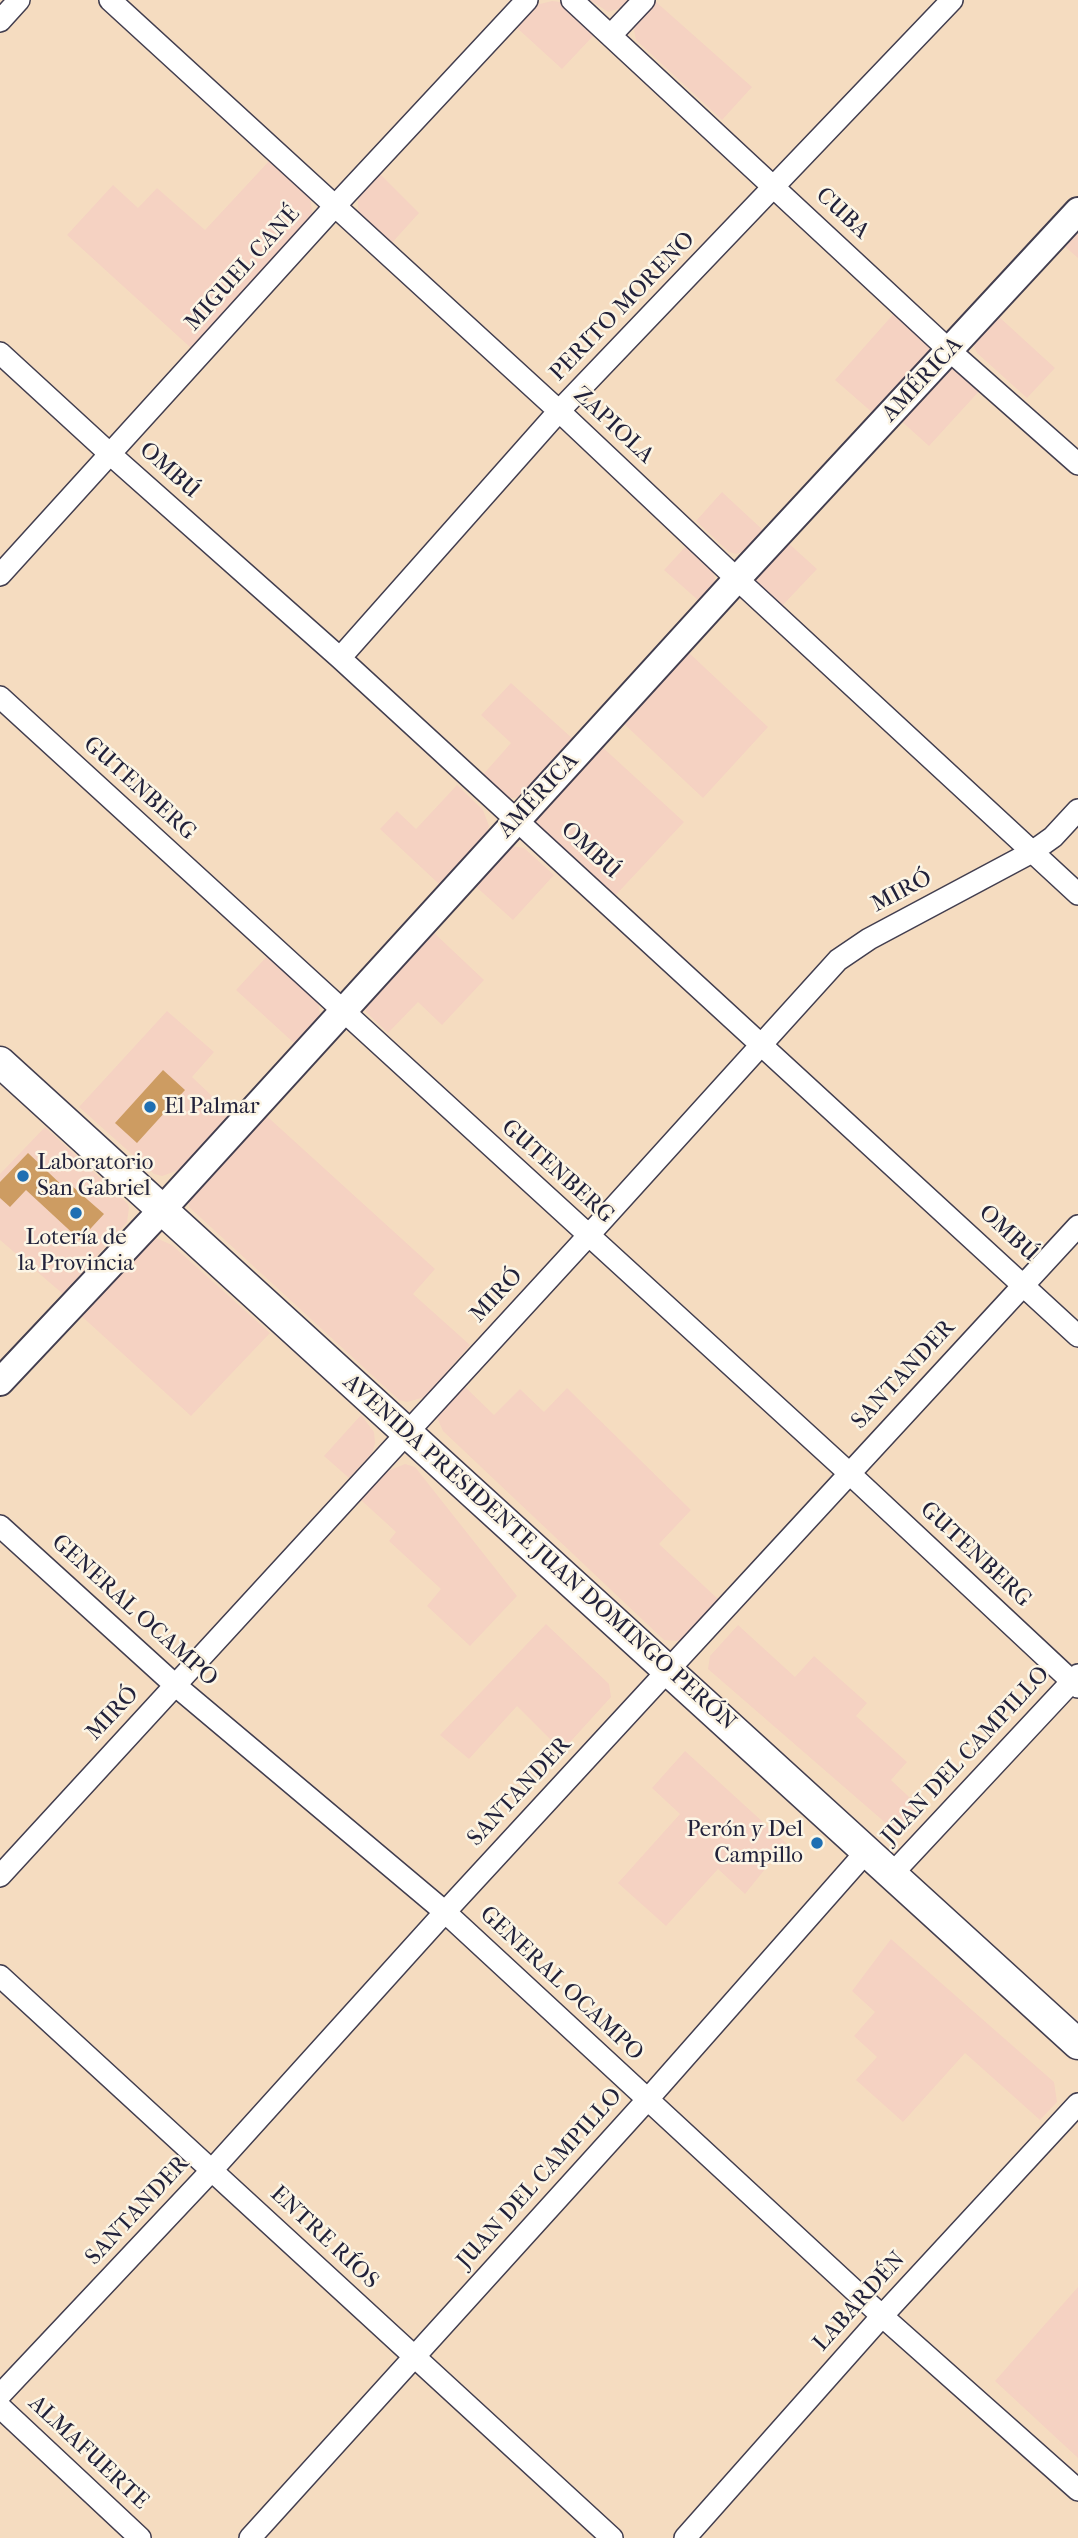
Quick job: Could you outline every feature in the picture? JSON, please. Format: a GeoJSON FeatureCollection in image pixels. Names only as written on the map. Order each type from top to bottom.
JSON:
{"type":"FeatureCollection","features":[{"type":"Feature","properties":{"kind":"main road","name":"AVENIDA PRESIDENTE JUAN DOMINGO PERÓN"},"geometry":{"type":"LineString","coordinates":[[0,1062],[1078,2044]]}},
{"type":"Feature","properties":{"kind":"street"},"geometry":{"type":"LineString","coordinates":[[0,21],[19,0]]}},
{"type":"Feature","properties":{"kind":"street","name":"ZAPIOLA"},"geometry":{"type":"LineString","coordinates":[[110,0],[559,411],[1078,894]]}},
{"type":"Feature","properties":{"kind":"street","name":"MIGUEL CANÉ"},"geometry":{"type":"LineString","coordinates":[[0,575],[335,206],[527,0]]}},
{"type":"Feature","properties":{"kind":"street","name":"CUBA"},"geometry":{"type":"LineString","coordinates":[[572,0],[950,351],[1078,464]]}},
{"type":"Feature","properties":{"kind":"street"},"geometry":{"type":"LineString","coordinates":[[611,35],[644,0]]}},
{"type":"Feature","properties":{"kind":"street","name":"PERITO MORENO"},"geometry":{"type":"LineString","coordinates":[[340,659],[559,411],[952,0]]}},
{"type":"Feature","properties":{"kind":"street","name":"AMÉRICA"},"geometry":{"type":"LineString","coordinates":[[0,1382],[161,1211],[737,579],[1078,211]]}},
{"type":"Feature","properties":{"kind":"street","name":"OMBÚ"},"geometry":{"type":"LineString","coordinates":[[0,352],[517,820],[1078,1336]]}},
{"type":"Feature","properties":{"kind":"street","name":"GUTENBERG"},"geometry":{"type":"LineString","coordinates":[[0,697],[1076,1681]]}},
{"type":"Feature","properties":{"kind":"street","name":"MIRÓ"},"geometry":{"type":"LineString","coordinates":[[0,1875],[838,960],[852,949],[1032,852],[1053,836],[1078,810]]}},
{"type":"Feature","properties":{"kind":"street","name":"SANTANDER"},"geometry":{"type":"LineString","coordinates":[[0,2395],[212,2170],[445,1912],[1078,1226]]}},
{"type":"Feature","properties":{"kind":"street","name":"GENERAL OCAMPO"},"geometry":{"type":"LineString","coordinates":[[0,1526],[176,1685],[445,1912],[882,2316],[1078,2490]]}},
{"type":"Feature","properties":{"kind":"street","name":"JUAN DEL CAMPILLO"},"geometry":{"type":"LineString","coordinates":[[892,1874],[1076,1681]]}},
{"type":"Feature","properties":{"kind":"street","name":"JUAN DEL CAMPILLO"},"geometry":{"type":"LineString","coordinates":[[250,2538],[648,2099],[866,1852]]}},
{"type":"Feature","properties":{"kind":"street","name":"ENTRE RÍOS"},"geometry":{"type":"LineString","coordinates":[[0,1976],[612,2538]]}},
{"type":"Feature","properties":{"kind":"street","name":"LABARDÉN"},"geometry":{"type":"LineString","coordinates":[[685,2538],[882,2316],[1078,2104]]}},
{"type":"Feature","properties":{"kind":"street","name":"ALMAFUERTE"},"geometry":{"type":"LineString","coordinates":[[0,2407],[140,2538]]}},
{"type":"Feature","properties":{"kind":"shaded area"},"geometry":{"type":"Polygon","coordinates":[[[590,0],[631,0],[624,7],[608,12],[590,0]]]}},
{"type":"Feature","properties":{"kind":"shaded area"},"geometry":{"type":"Polygon","coordinates":[[[655,1],[752,87],[722,120],[636,40],[636,22],[655,1]]]}},
{"type":"Feature","properties":{"kind":"shaded area"},"geometry":{"type":"Polygon","coordinates":[[[560,2],[595,34],[562,69],[516,27],[536,5],[560,2]]]}},
{"type":"Feature","properties":{"kind":"shaded area"},"geometry":{"type":"Polygon","coordinates":[[[270,160],[310,197],[313,217],[191,348],[67,235],[113,185],[138,208],[157,188],[205,230],[270,160]]]}},
{"type":"Feature","properties":{"kind":"shaded area"},"geometry":{"type":"Polygon","coordinates":[[[379,173],[419,213],[390,245],[358,212],[358,196],[379,173]]]}},
{"type":"Feature","properties":{"kind":"shaded area"},"geometry":{"type":"Polygon","coordinates":[[[1078,225],[1078,258],[1062,244],[1078,225]]]}},
{"type":"Feature","properties":{"kind":"shaded area"},"geometry":{"type":"Polygon","coordinates":[[[897,310],[929,345],[929,353],[874,414],[835,380],[897,310]]]}},
{"type":"Feature","properties":{"kind":"shaded area"},"geometry":{"type":"Polygon","coordinates":[[[997,315],[1055,368],[1027,398],[977,353],[974,347],[974,340],[997,315]]]}},
{"type":"Feature","properties":{"kind":"shaded area"},"geometry":{"type":"Polygon","coordinates":[[[952,368],[960,370],[982,388],[929,446],[899,419],[944,371],[952,368]]]}},
{"type":"Feature","properties":{"kind":"shaded area"},"geometry":{"type":"Polygon","coordinates":[[[722,492],[765,532],[748,550],[736,554],[729,552],[696,521],[722,492]]]}},
{"type":"Feature","properties":{"kind":"shaded area"},"geometry":{"type":"Polygon","coordinates":[[[786,541],[817,569],[780,608],[755,584],[755,579],[786,541]]]}},
{"type":"Feature","properties":{"kind":"shaded area"},"geometry":{"type":"Polygon","coordinates":[[[687,545],[711,568],[715,578],[714,584],[699,601],[664,570],[687,545]]]}},
{"type":"Feature","properties":{"kind":"shaded area"},"geometry":{"type":"Polygon","coordinates":[[[687,651],[768,727],[703,798],[622,722],[687,651]]]}},
{"type":"Feature","properties":{"kind":"shaded area"},"geometry":{"type":"Polygon","coordinates":[[[511,683],[573,739],[520,796],[501,798],[480,778],[511,743],[481,715],[511,683]]]}},
{"type":"Feature","properties":{"kind":"shaded area"},"geometry":{"type":"Polygon","coordinates":[[[599,744],[684,822],[612,899],[532,824],[532,815],[599,744]]]}},
{"type":"Feature","properties":{"kind":"shaded area"},"geometry":{"type":"Polygon","coordinates":[[[457,785],[483,810],[489,826],[487,833],[439,884],[380,829],[397,811],[416,829],[457,785]]]}},
{"type":"Feature","properties":{"kind":"shaded area"},"geometry":{"type":"Polygon","coordinates":[[[511,846],[524,848],[554,875],[513,920],[473,884],[511,846]]]}},
{"type":"Feature","properties":{"kind":"shaded area"},"geometry":{"type":"Polygon","coordinates":[[[431,930],[484,980],[442,1025],[418,1002],[388,1033],[366,1012],[366,999],[431,930]]]}},
{"type":"Feature","properties":{"kind":"shaded area"},"geometry":{"type":"Polygon","coordinates":[[[270,953],[318,1000],[320,1016],[295,1044],[236,990],[270,953]]]}},
{"type":"Feature","properties":{"kind":"shaded area"},"geometry":{"type":"Polygon","coordinates":[[[167,1011],[214,1052],[192,1077],[231,1114],[179,1170],[162,1176],[154,1174],[79,1107],[167,1011]]]}},
{"type":"Feature","properties":{"kind":"shaded area"},"geometry":{"type":"Polygon","coordinates":[[[260,1110],[435,1269],[413,1294],[470,1345],[425,1397],[407,1402],[399,1400],[189,1207],[188,1198],[260,1110]]]}},
{"type":"Feature","properties":{"kind":"shaded area"},"geometry":{"type":"Polygon","coordinates":[[[45,1127],[128,1204],[129,1208],[127,1222],[63,1294],[0,1240],[0,1174],[45,1127]]]}},
{"type":"Feature","properties":{"kind":"shaded area"},"geometry":{"type":"Polygon","coordinates":[[[156,1238],[172,1245],[270,1333],[191,1416],[77,1312],[147,1239],[156,1238]]]}},
{"type":"Feature","properties":{"kind":"shaded area"},"geometry":{"type":"Polygon","coordinates":[[[462,1384],[494,1415],[520,1389],[544,1412],[567,1388],[691,1510],[659,1544],[719,1600],[683,1639],[664,1640],[443,1431],[436,1415],[462,1384]]]}},
{"type":"Feature","properties":{"kind":"shaded area"},"geometry":{"type":"Polygon","coordinates":[[[361,1415],[374,1432],[375,1443],[372,1453],[349,1478],[324,1456],[361,1415]]]}},
{"type":"Feature","properties":{"kind":"shaded area"},"geometry":{"type":"Polygon","coordinates":[[[405,1464],[415,1467],[517,1596],[470,1646],[427,1606],[441,1589],[389,1541],[396,1532],[361,1500],[388,1471],[405,1464]]]}},
{"type":"Feature","properties":{"kind":"shaded area"},"geometry":{"type":"Polygon","coordinates":[[[546,1624],[609,1684],[611,1697],[562,1751],[517,1706],[469,1759],[440,1735],[546,1624]]]}},
{"type":"Feature","properties":{"kind":"shaded area"},"geometry":{"type":"Polygon","coordinates":[[[738,1625],[795,1677],[814,1656],[867,1703],[856,1716],[907,1762],[891,1780],[925,1812],[906,1832],[896,1832],[708,1669],[710,1656],[738,1625]]]}},
{"type":"Feature","properties":{"kind":"shaded area"},"geometry":{"type":"Polygon","coordinates":[[[685,1751],[786,1843],[745,1894],[718,1869],[666,1926],[618,1883],[680,1814],[652,1788],[685,1751]]]}},
{"type":"Feature","properties":{"kind":"shaded area"},"geometry":{"type":"Polygon","coordinates":[[[891,1939],[1054,2082],[1057,2102],[1040,2120],[965,2053],[903,2122],[856,2080],[877,2057],[854,2036],[875,2012],[852,1991],[891,1939]]]}},
{"type":"Feature","properties":{"kind":"shaded area"},"geometry":{"type":"Polygon","coordinates":[[[1078,2287],[1078,2458],[995,2381],[1078,2287]]]}},
{"type":"Feature","properties":{"kind":"building","name":"El Palmar"},"geometry":{"type":"Polygon","coordinates":[[[163,1070],[185,1090],[137,1143],[115,1123],[163,1070]]]}},
{"type":"Feature","properties":{"kind":"building"},"geometry":{"type":"Polygon","coordinates":[[[28,1153],[68,1191],[72,1186],[104,1214],[80,1240],[26,1190],[10,1207],[0,1198],[0,1182],[28,1153]]]}},
{"type":"Feature","properties":{"kind":"place","name":"El Palmar"},"geometry":{"type":"Point","coordinates":[150,1107]}},
{"type":"Feature","properties":{"kind":"place","name":"Laboratorio San Gabriel"},"geometry":{"type":"Point","coordinates":[23,1176]}},
{"type":"Feature","properties":{"kind":"place","name":"Lotería de la Provincia"},"geometry":{"type":"Point","coordinates":[76,1213]}},
{"type":"Feature","properties":{"kind":"place","name":"Perón y Del Campillo"},"geometry":{"type":"Point","coordinates":[817,1843]}}]}
